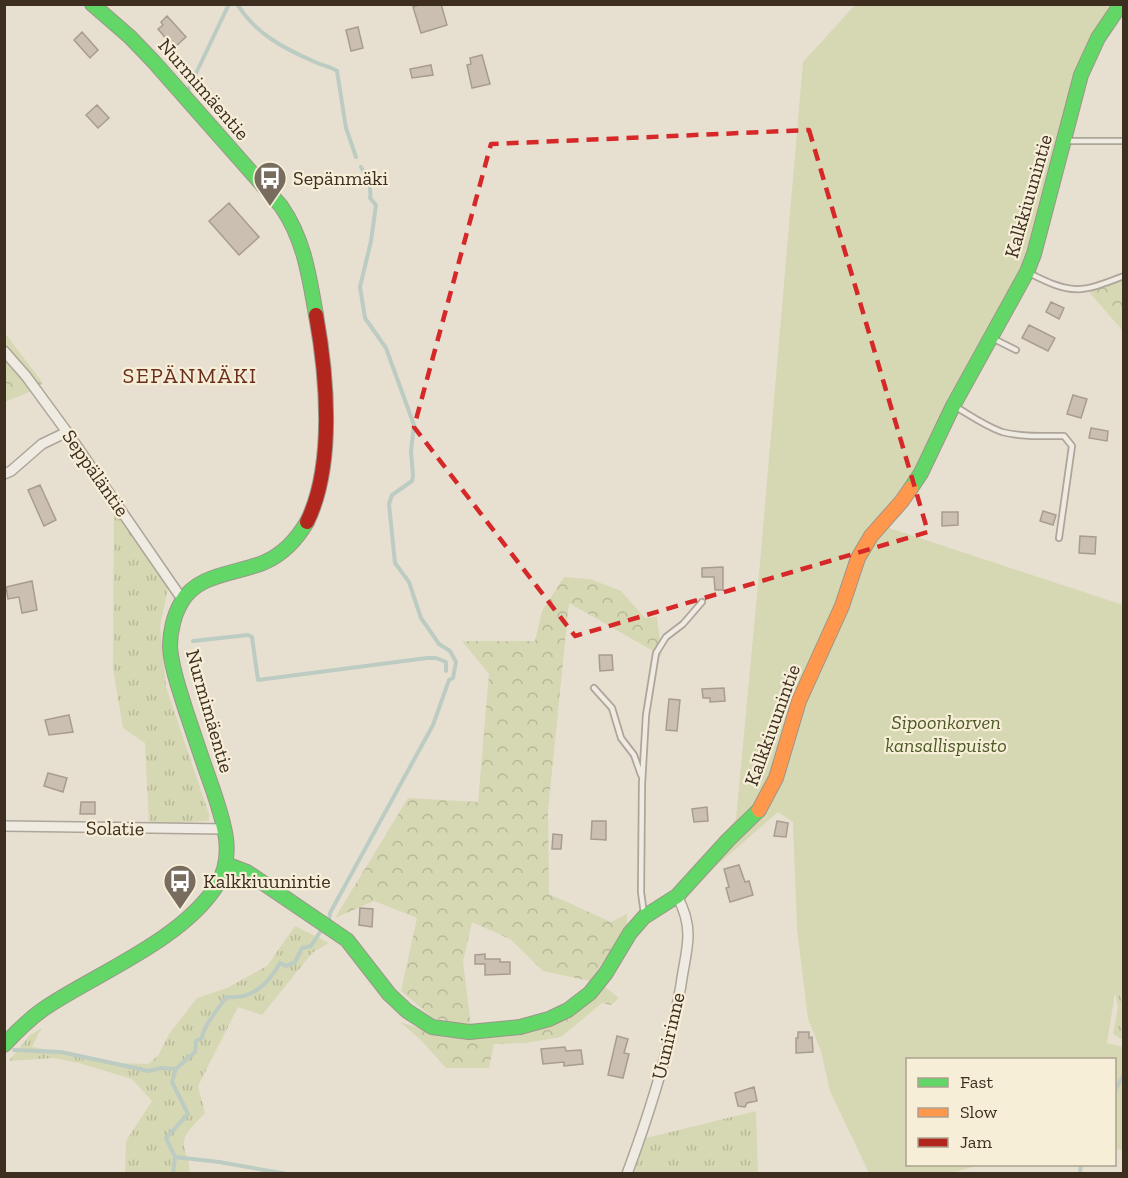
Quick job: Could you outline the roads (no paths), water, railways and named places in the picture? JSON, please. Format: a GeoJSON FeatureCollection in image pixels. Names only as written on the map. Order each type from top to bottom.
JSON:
{"type":"FeatureCollection","features":[{"type":"Feature","properties":{"kind":"street","name":"Nurmimäentie"},"geometry":{"type":"LineString","coordinates":[[4,1045],[46,1006],[156,941],[213,892],[226,864],[226,829],[177,684],[170,645],[172,628],[182,599],[200,584],[216,576],[263,563],[295,540],[308,522],[317,496],[324,462],[325,401],[321,341],[305,257],[294,225],[273,197],[140,46],[92,4]]}},
{"type":"Feature","properties":{"kind":"street","name":"Kalkkiuunintie"},"geometry":{"type":"LineString","coordinates":[[226,864],[247,873],[347,940],[363,957],[389,994],[407,1011],[432,1027],[469,1032],[520,1027],[549,1019],[568,1010],[590,993],[644,916],[676,896],[728,840],[758,812],[770,794],[777,778],[799,701],[842,606],[858,558],[871,536],[902,501],[921,473],[953,406],[1027,272],[1034,254],[1075,93],[1090,52],[1121,4]]}},
{"type":"Feature","properties":{"kind":"street","name":"Seppäläntie"},"geometry":{"type":"LineString","coordinates":[[4,351],[26,376],[67,432],[182,599]]}},
{"type":"Feature","properties":{"kind":"street"},"geometry":{"type":"LineString","coordinates":[[4,474],[11,471],[42,444],[67,432]]}},
{"type":"Feature","properties":{"kind":"street","name":"Solatie"},"geometry":{"type":"LineString","coordinates":[[4,826],[226,829]]}},
{"type":"Feature","properties":{"kind":"street","name":"Uunirinne"},"geometry":{"type":"LineString","coordinates":[[627,1173],[646,1119],[675,1018],[688,933],[683,907],[676,896]]}},
{"type":"Feature","properties":{"kind":"lane"},"geometry":{"type":"LineString","coordinates":[[1064,141],[1124,141]]}},
{"type":"Feature","properties":{"kind":"lane"},"geometry":{"type":"LineString","coordinates":[[1027,272],[1054,286],[1070,289],[1086,289],[1124,276]]}},
{"type":"Feature","properties":{"kind":"lane"},"geometry":{"type":"LineString","coordinates":[[992,338],[1016,350]]}},
{"type":"Feature","properties":{"kind":"lane"},"geometry":{"type":"LineString","coordinates":[[953,406],[1003,432],[1019,435],[1064,436],[1070,441],[1072,446],[1059,538]]}},
{"type":"Feature","properties":{"kind":"lane"},"geometry":{"type":"LineString","coordinates":[[644,916],[641,892],[642,784],[646,715],[656,653],[666,637],[683,624],[702,602]]}},
{"type":"Feature","properties":{"kind":"lane"},"geometry":{"type":"LineString","coordinates":[[594,688],[612,708],[621,738],[634,755],[642,784]]}},
{"type":"Feature","properties":{"kind":"waterway"},"geometry":{"type":"LineString","coordinates":[[189,88],[229,4]]}},
{"type":"Feature","properties":{"kind":"waterway"},"geometry":{"type":"LineString","coordinates":[[237,4],[244,15],[271,39],[303,57],[337,71],[346,128],[356,157]]}},
{"type":"Feature","properties":{"kind":"waterway"},"geometry":{"type":"LineString","coordinates":[[329,921],[330,913],[433,725],[449,680],[453,678],[456,662],[450,651],[439,644],[421,618],[409,582],[395,563],[389,504],[392,495],[412,481],[411,451],[414,425],[386,348],[365,318],[360,287],[371,241],[376,205],[370,198],[367,178],[361,167]]}},
{"type":"Feature","properties":{"kind":"waterway"},"geometry":{"type":"LineString","coordinates":[[193,641],[248,635],[252,637],[258,680],[427,658],[436,658],[446,662],[446,671]]}},
{"type":"Feature","properties":{"kind":"waterway"},"geometry":{"type":"LineString","coordinates":[[173,1174],[175,1157],[166,1138],[188,1114],[172,1082],[176,1069],[195,1052],[196,1041],[202,1038],[208,1022],[226,997],[244,996],[258,989],[270,978],[280,963],[286,966],[295,962],[302,948],[311,946],[322,929]]}},
{"type":"Feature","properties":{"kind":"waterway"},"geometry":{"type":"LineString","coordinates":[[14,1050],[61,1052],[149,1071],[161,1068],[176,1069]]}},
{"type":"Feature","properties":{"kind":"waterway"},"geometry":{"type":"LineString","coordinates":[[1116,1088],[1124,1074]]}},
{"type":"Feature","properties":{"kind":"waterway"},"geometry":{"type":"LineString","coordinates":[[175,1157],[287,1174]]}},
{"type":"Feature","properties":{"kind":"waterway"},"geometry":{"type":"LineString","coordinates":[[1080,1174],[1081,1166]]}},
{"type":"Feature","properties":{"kind":"place","name":"Sepänmäki"},"geometry":{"type":"Point","coordinates":[270,207]}},
{"type":"Feature","properties":{"kind":"place","name":"Kalkkiuunintie"},"geometry":{"type":"Point","coordinates":[180,910]}},
{"type":"Feature","properties":{"kind":"district","name":"SEPÄNMÄKI"},"geometry":{"type":"Point","coordinates":[190,375]}},
{"type":"Feature","properties":{"kind":"park label","name":"Sipoonkorven kansallispuisto"},"geometry":{"type":"Point","coordinates":[946,734]}}]}
